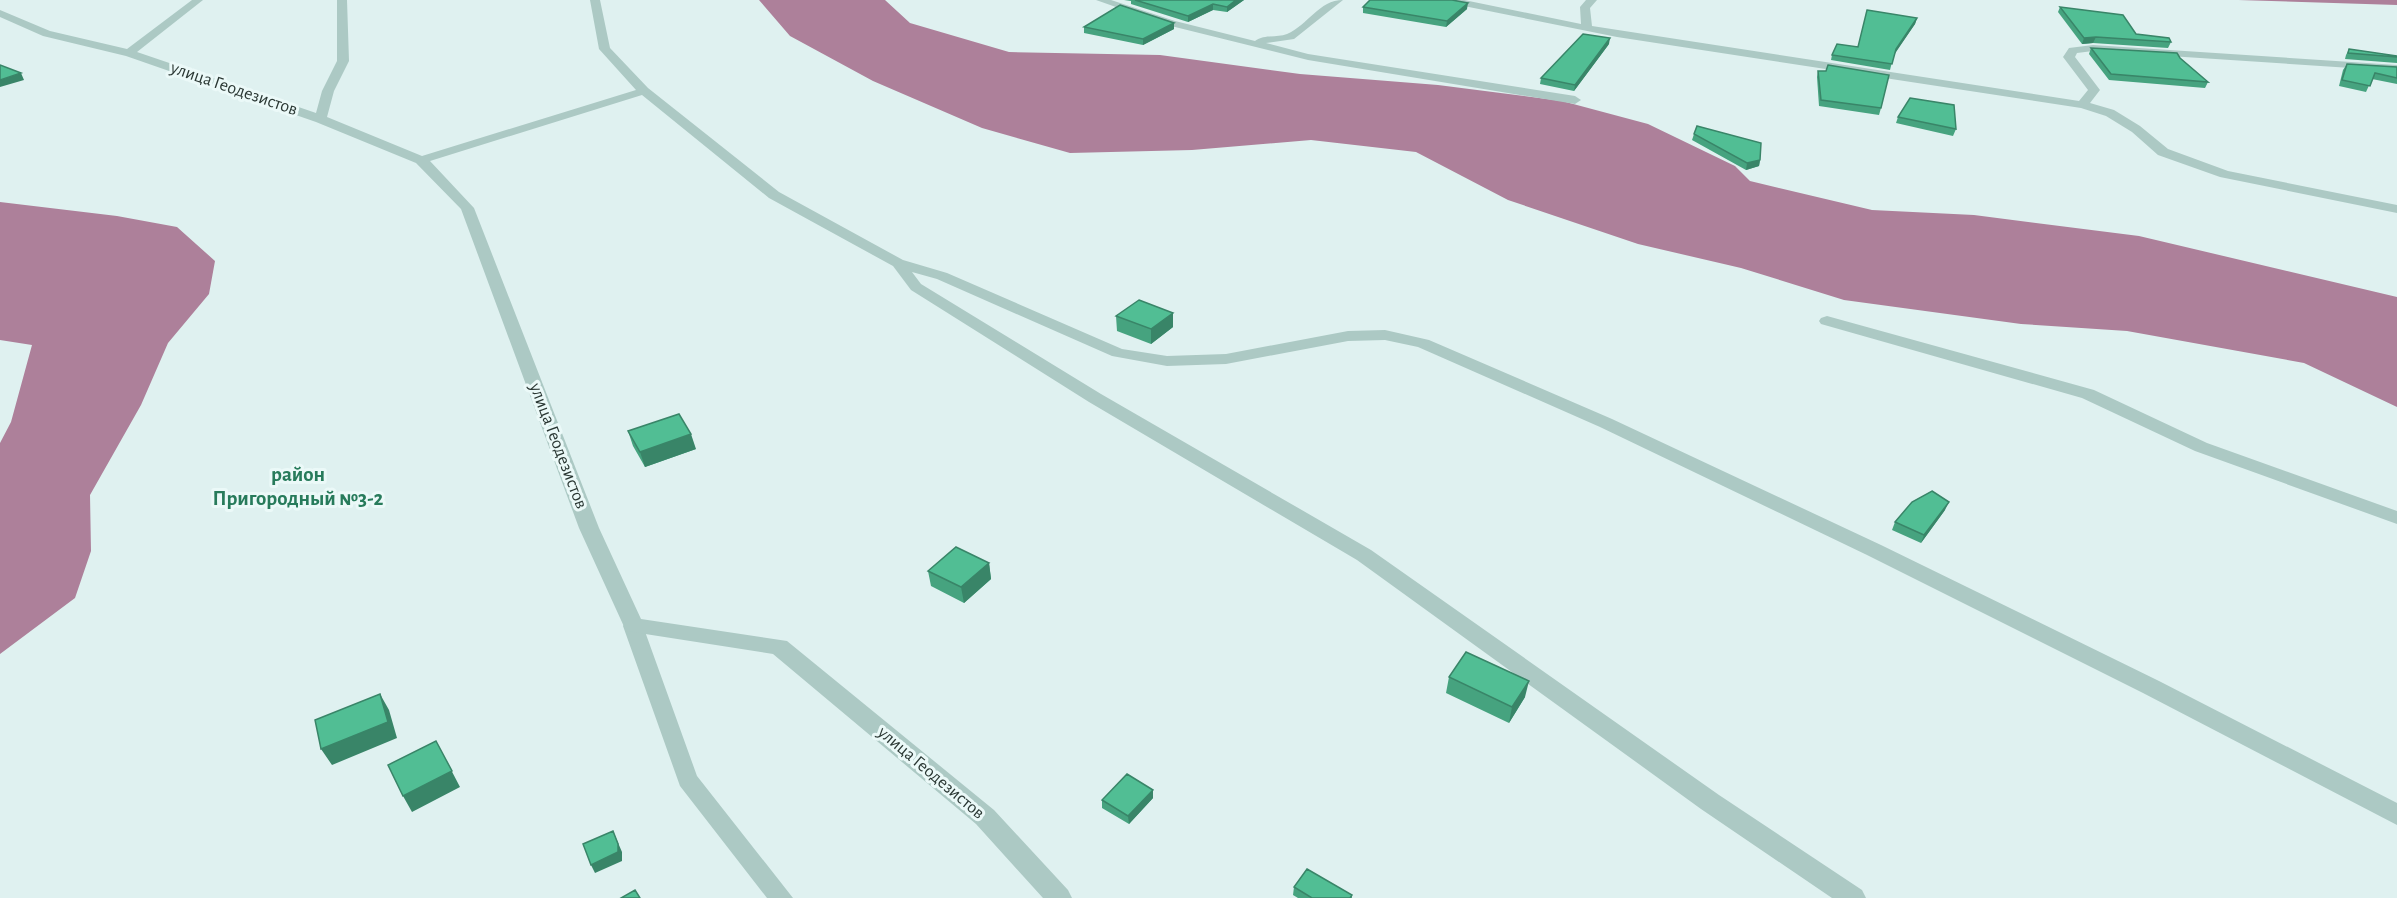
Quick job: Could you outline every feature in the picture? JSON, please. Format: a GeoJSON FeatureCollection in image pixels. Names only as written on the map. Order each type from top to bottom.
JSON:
{"type":"FeatureCollection","features":[{"type":"Feature","properties":{"kind":"street"},"geometry":{"type":"LineString","coordinates":[[129,53],[198,0]]}},
{"type":"Feature","properties":{"kind":"street"},"geometry":{"type":"LineString","coordinates":[[320,119],[328,91],[344,61],[342,0]]}},
{"type":"Feature","properties":{"kind":"street"},"geometry":{"type":"LineString","coordinates":[[595,0],[605,49],[644,92],[774,195],[898,263],[942,276],[1118,353],[1167,361],[1226,359],[1348,336],[1385,335],[1423,343],[1606,423],[1875,550],[2151,687],[2397,815]]}},
{"type":"Feature","properties":{"kind":"street"},"geometry":{"type":"LineString","coordinates":[[1101,0],[1171,23],[1308,57],[1575,100]]}},
{"type":"Feature","properties":{"kind":"street"},"geometry":{"type":"LineString","coordinates":[[1222,36],[1265,42],[1290,37],[1338,0]]}},
{"type":"Feature","properties":{"kind":"street"},"geometry":{"type":"LineString","coordinates":[[1449,0],[1587,29],[2082,105],[2110,113],[2136,129],[2163,152],[2225,174],[2397,209]]}},
{"type":"Feature","properties":{"kind":"street"},"geometry":{"type":"LineString","coordinates":[[1587,29],[1585,7],[1592,0]]}},
{"type":"Feature","properties":{"kind":"street","name":"улица Геодезистов"},"geometry":{"type":"LineString","coordinates":[[0,13],[60,38],[129,53],[320,119],[421,160],[467,208],[589,528],[633,626],[779,647],[985,818],[1059,898]]}},
{"type":"Feature","properties":{"kind":"street"},"geometry":{"type":"LineString","coordinates":[[2082,105],[2094,90],[2069,57],[2073,50],[2093,48],[2397,68]]}},
{"type":"Feature","properties":{"kind":"street"},"geometry":{"type":"LineString","coordinates":[[421,160],[644,92]]}},
{"type":"Feature","properties":{"kind":"street"},"geometry":{"type":"LineString","coordinates":[[898,263],[916,288],[1095,398],[1364,555],[1710,802],[1853,898]]}},
{"type":"Feature","properties":{"kind":"street"},"geometry":{"type":"LineString","coordinates":[[1827,321],[2088,394],[2201,447],[2397,518]]}},
{"type":"Feature","properties":{"kind":"lane"},"geometry":{"type":"LineString","coordinates":[[633,626],[688,780],[781,898]]}},
{"type":"Feature","properties":{"kind":"shaded area"},"geometry":{"type":"Polygon","coordinates":[[[759,0],[885,0],[910,23],[1009,52],[1160,55],[1300,74],[1438,85],[1562,101],[1648,124],[1735,166],[1750,181],[1872,210],[1974,215],[2139,236],[2397,297],[2397,407],[2304,363],[2127,331],[2021,324],[1844,300],[1741,268],[1638,244],[1508,200],[1416,152],[1311,140],[1192,150],[1070,153],[982,128],[873,81],[790,36],[759,0]]]}},
{"type":"Feature","properties":{"kind":"shaded area"},"geometry":{"type":"Polygon","coordinates":[[[2238,0],[2397,0],[2397,5],[2238,0]]]}},
{"type":"Feature","properties":{"kind":"shaded area"},"geometry":{"type":"Polygon","coordinates":[[[0,202],[117,216],[177,227],[215,261],[209,294],[168,343],[141,405],[90,495],[91,551],[75,598],[0,654],[0,443],[11,422],[32,345],[0,340],[0,202]]]}},
{"type":"Feature","properties":{"kind":"building"},"geometry":{"type":"Polygon","coordinates":[[[1135,0],[1236,0],[1227,7],[1213,4],[1188,16],[1135,0]]]}},
{"type":"Feature","properties":{"kind":"building"},"geometry":{"type":"Polygon","coordinates":[[[1370,0],[1452,0],[1468,3],[1447,21],[1363,7],[1370,0]]]}},
{"type":"Feature","properties":{"kind":"building"},"geometry":{"type":"Polygon","coordinates":[[[1120,5],[1174,23],[1143,39],[1084,27],[1120,5]]]}},
{"type":"Feature","properties":{"kind":"building"},"geometry":{"type":"Polygon","coordinates":[[[2060,7],[2123,15],[2136,34],[2169,38],[2171,42],[2084,38],[2060,7]]]}},
{"type":"Feature","properties":{"kind":"building"},"geometry":{"type":"Polygon","coordinates":[[[1867,10],[1917,18],[1896,49],[1892,64],[1832,55],[1837,44],[1858,47],[1867,10]]]}},
{"type":"Feature","properties":{"kind":"building"},"geometry":{"type":"Polygon","coordinates":[[[1583,34],[1610,38],[1575,85],[1541,78],[1583,34]]]}},
{"type":"Feature","properties":{"kind":"building"},"geometry":{"type":"Polygon","coordinates":[[[2091,48],[2177,53],[2208,82],[2111,74],[2091,48]]]}},
{"type":"Feature","properties":{"kind":"building"},"geometry":{"type":"Polygon","coordinates":[[[2349,49],[2397,56],[2397,57],[2348,53],[2349,49]]]}},
{"type":"Feature","properties":{"kind":"building"},"geometry":{"type":"Polygon","coordinates":[[[2347,64],[2397,67],[2397,78],[2375,73],[2370,86],[2342,80],[2347,64]]]}},
{"type":"Feature","properties":{"kind":"building"},"geometry":{"type":"Polygon","coordinates":[[[0,65],[21,73],[0,80],[0,65]]]}},
{"type":"Feature","properties":{"kind":"building"},"geometry":{"type":"Polygon","coordinates":[[[1828,65],[1889,75],[1881,108],[1821,100],[1818,71],[1826,71],[1828,65]]]}},
{"type":"Feature","properties":{"kind":"building"},"geometry":{"type":"Polygon","coordinates":[[[1910,98],[1954,105],[1956,129],[1898,117],[1910,98]]]}},
{"type":"Feature","properties":{"kind":"building"},"geometry":{"type":"Polygon","coordinates":[[[1697,126],[1761,143],[1760,160],[1747,163],[1694,134],[1697,126]]]}},
{"type":"Feature","properties":{"kind":"building"},"geometry":{"type":"Polygon","coordinates":[[[1139,300],[1173,313],[1151,329],[1116,316],[1139,300]]]}},
{"type":"Feature","properties":{"kind":"building"},"geometry":{"type":"Polygon","coordinates":[[[679,414],[691,434],[640,452],[628,431],[679,414]]]}},
{"type":"Feature","properties":{"kind":"building"},"geometry":{"type":"Polygon","coordinates":[[[1932,491],[1949,502],[1924,535],[1895,522],[1912,502],[1932,491]]]}},
{"type":"Feature","properties":{"kind":"building"},"geometry":{"type":"Polygon","coordinates":[[[956,547],[989,563],[961,587],[928,571],[956,547]]]}},
{"type":"Feature","properties":{"kind":"building"},"geometry":{"type":"Polygon","coordinates":[[[1466,652],[1529,681],[1512,707],[1449,677],[1466,652]]]}},
{"type":"Feature","properties":{"kind":"building"},"geometry":{"type":"Polygon","coordinates":[[[380,694],[388,722],[321,749],[315,720],[380,694]]]}},
{"type":"Feature","properties":{"kind":"building"},"geometry":{"type":"Polygon","coordinates":[[[436,741],[452,771],[403,796],[388,765],[436,741]]]}},
{"type":"Feature","properties":{"kind":"building"},"geometry":{"type":"Polygon","coordinates":[[[1127,774],[1153,790],[1128,816],[1102,800],[1127,774]]]}},
{"type":"Feature","properties":{"kind":"building"},"geometry":{"type":"Polygon","coordinates":[[[613,831],[618,844],[618,852],[591,865],[583,844],[613,831]]]}},
{"type":"Feature","properties":{"kind":"building"},"geometry":{"type":"Polygon","coordinates":[[[1307,869],[1352,895],[1350,898],[1312,898],[1294,887],[1307,869]]]}},
{"type":"Feature","properties":{"kind":"building"},"geometry":{"type":"Polygon","coordinates":[[[635,890],[640,898],[621,898],[635,890]]]}},
{"type":"Feature","properties":{"kind":"district","name":"район Пригородный №3-2"},"geometry":{"type":"Point","coordinates":[298,486]}}]}
